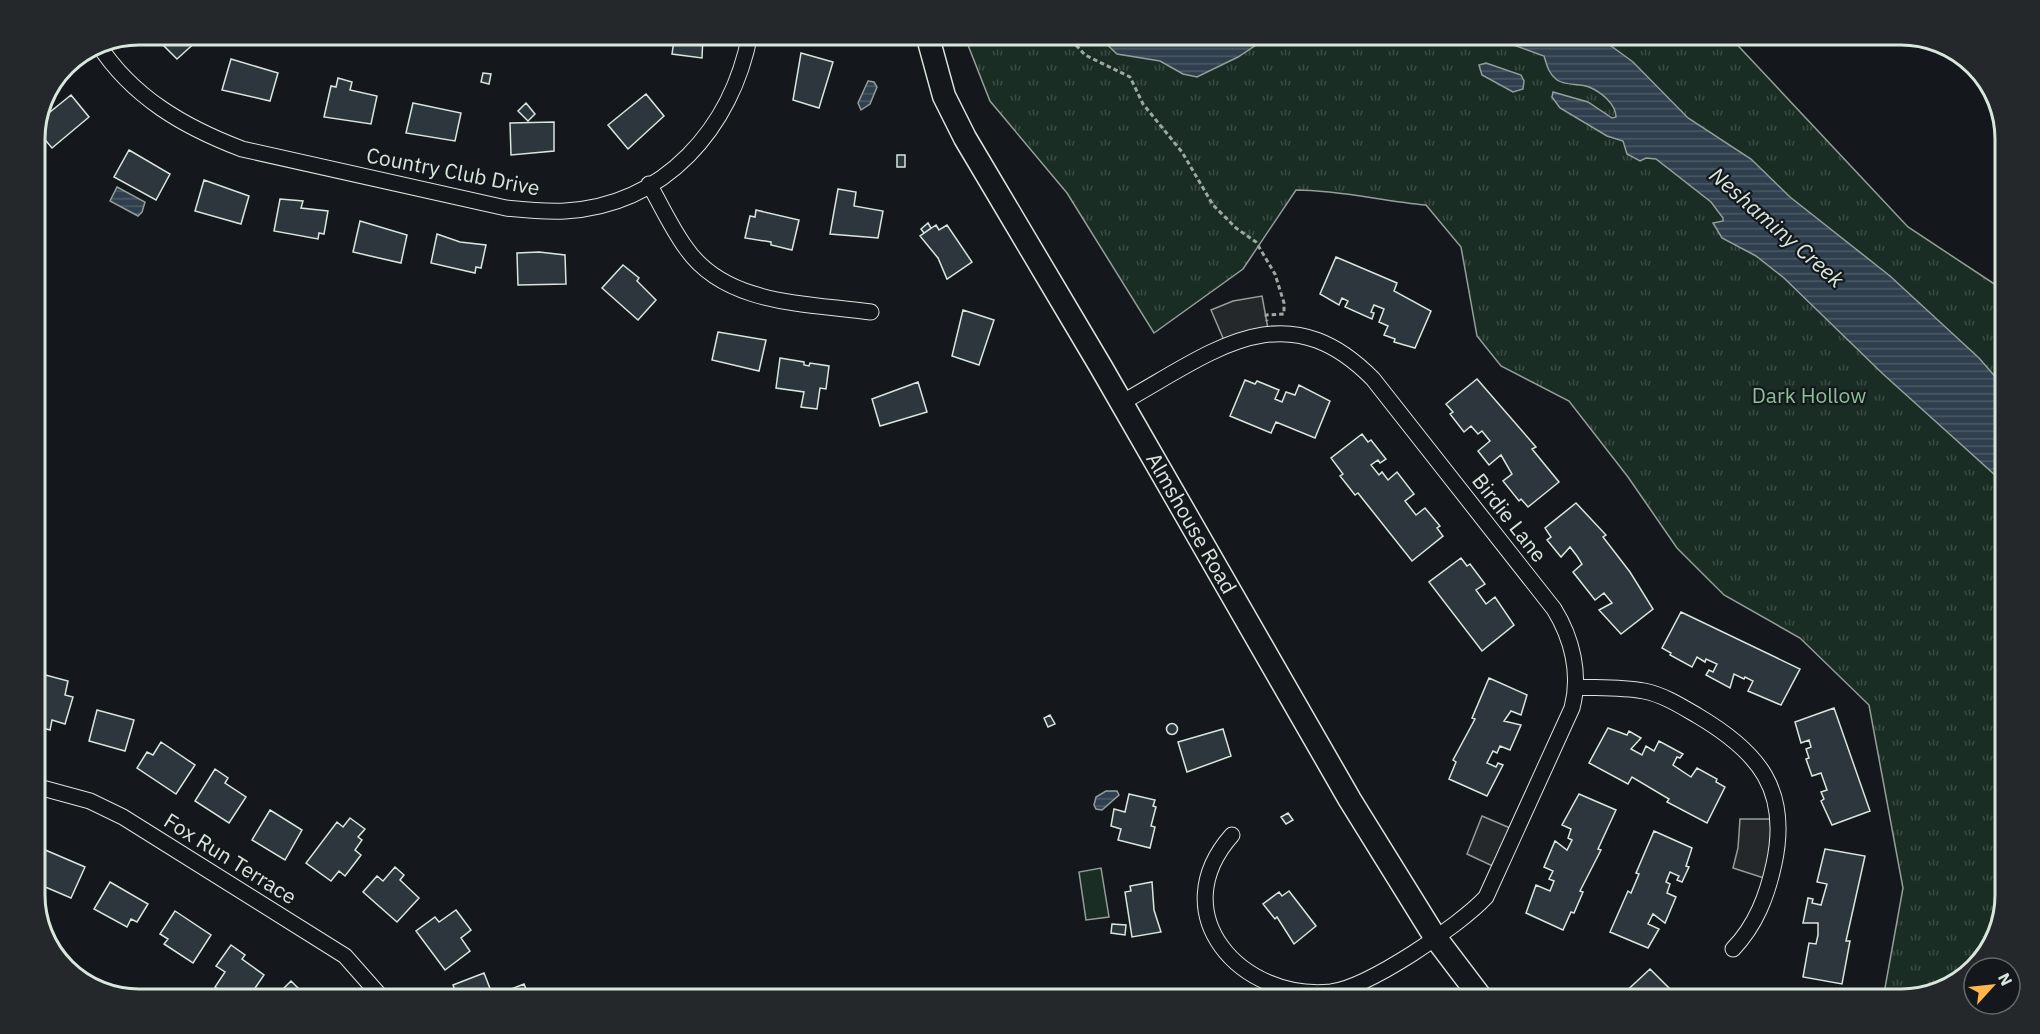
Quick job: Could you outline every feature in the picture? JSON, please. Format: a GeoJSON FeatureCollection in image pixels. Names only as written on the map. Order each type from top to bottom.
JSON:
{"type":"FeatureCollection","features":[{"type":"Feature","properties":{"kind":"main road","name":"Almshouse Road"},"geometry":{"type":"LineString","coordinates":[[930,45],[944,96],[965,138],[1344,789],[1435,937],[1474,989]]}},
{"type":"Feature","properties":{"kind":"street","name":"Country Club Drive"},"geometry":{"type":"LineString","coordinates":[[104,52],[125,78],[155,105],[205,135],[242,149],[506,208],[541,212],[593,207],[619,199],[650,184],[687,157],[722,115],[744,64],[748,45]]}},
{"type":"Feature","properties":{"kind":"street"},"geometry":{"type":"LineString","coordinates":[[650,184],[686,249],[715,278],[736,289],[760,297],[871,312]]}},
{"type":"Feature","properties":{"kind":"street","name":"Birdie Lane"},"geometry":{"type":"LineString","coordinates":[[1121,403],[1226,345],[1250,337],[1278,333],[1302,335],[1325,342],[1349,356],[1373,379],[1554,609],[1564,627],[1571,647],[1576,687],[1569,716],[1489,892],[1474,909],[1384,971],[1343,989]]}},
{"type":"Feature","properties":{"kind":"street"},"geometry":{"type":"LineString","coordinates":[[1576,687],[1634,689],[1658,695],[1732,737],[1750,752],[1760,766],[1770,787],[1776,809],[1776,853],[1764,899],[1756,917],[1748,932],[1733,949]]}},
{"type":"Feature","properties":{"kind":"street","name":"Fox Run Terrace"},"geometry":{"type":"LineString","coordinates":[[45,789],[90,801],[123,817],[345,956],[374,989]]}},
{"type":"Feature","properties":{"kind":"street","name":"Birdie Lane"},"geometry":{"type":"LineString","coordinates":[[1232,835],[1220,849],[1207,871],[1204,906],[1214,935],[1227,953],[1242,967],[1264,981],[1295,989]]}},
{"type":"Feature","properties":{"kind":"path"},"geometry":{"type":"LineString","coordinates":[[1076,45],[1085,55],[1130,77],[1143,104],[1182,152],[1213,205],[1236,228],[1256,242],[1275,274],[1284,303],[1284,314]]}},
{"type":"Feature","properties":{"kind":"green space","name":"Dark Hollow"},"geometry":{"type":"Polygon","coordinates":[[[968,45],[1737,45],[1908,227],[1995,284],[1995,895],[1992,919],[1975,952],[1971,956],[1962,956],[1962,965],[1937,982],[1913,988],[1885,989],[1903,888],[1869,705],[1800,638],[1724,595],[1677,548],[1628,477],[1569,401],[1501,366],[1477,336],[1461,247],[1426,205],[1296,190],[1243,269],[1154,333],[1067,193],[990,101],[968,45]]]}},
{"type":"Feature","properties":{"kind":"green space"},"geometry":{"type":"Polygon","coordinates":[[[1101,868],[1109,917],[1086,920],[1079,872],[1101,868]]]}},
{"type":"Feature","properties":{"kind":"shaded area"},"geometry":{"type":"Polygon","coordinates":[[[1262,296],[1269,334],[1226,345],[1211,310],[1233,301],[1262,296]]]}},
{"type":"Feature","properties":{"kind":"shaded area"},"geometry":{"type":"Polygon","coordinates":[[[1482,816],[1517,831],[1499,869],[1467,854],[1482,816]]]}},
{"type":"Feature","properties":{"kind":"shaded area"},"geometry":{"type":"Polygon","coordinates":[[[1740,819],[1777,819],[1770,880],[1733,868],[1738,848],[1740,819]]]}},
{"type":"Feature","properties":{"kind":"water"},"geometry":{"type":"Polygon","coordinates":[[[1108,45],[1256,45],[1238,57],[1197,77],[1183,74],[1160,61],[1117,54],[1108,45]]]}},
{"type":"Feature","properties":{"kind":"water","name":"Neshaminy Creek"},"geometry":{"type":"Polygon","coordinates":[[[1514,45],[1610,45],[1633,62],[1688,118],[1751,159],[1790,197],[1890,276],[1979,358],[1995,376],[1995,475],[1883,374],[1784,278],[1756,256],[1722,238],[1713,223],[1723,221],[1723,218],[1711,202],[1656,159],[1646,158],[1640,161],[1627,154],[1623,141],[1607,136],[1560,108],[1552,97],[1553,92],[1588,102],[1612,118],[1616,117],[1611,103],[1603,95],[1589,87],[1557,80],[1550,72],[1544,56],[1514,45]]]}},
{"type":"Feature","properties":{"kind":"water"},"geometry":{"type":"Polygon","coordinates":[[[1486,63],[1521,75],[1524,81],[1523,89],[1513,92],[1482,75],[1479,65],[1486,63]]]}},
{"type":"Feature","properties":{"kind":"water"},"geometry":{"type":"Polygon","coordinates":[[[868,81],[874,82],[877,87],[870,104],[861,110],[858,103],[868,81]]]}},
{"type":"Feature","properties":{"kind":"water"},"geometry":{"type":"Polygon","coordinates":[[[117,187],[145,202],[138,216],[110,201],[117,187]]]}},
{"type":"Feature","properties":{"kind":"water"},"geometry":{"type":"Polygon","coordinates":[[[1106,791],[1117,791],[1119,795],[1102,810],[1096,809],[1094,805],[1096,797],[1106,791]]]}},
{"type":"Feature","properties":{"kind":"building"},"geometry":{"type":"Polygon","coordinates":[[[163,45],[192,45],[177,59],[163,45]]]}},
{"type":"Feature","properties":{"kind":"building"},"geometry":{"type":"Polygon","coordinates":[[[673,45],[703,45],[702,58],[672,54],[673,45]]]}},
{"type":"Feature","properties":{"kind":"building"},"geometry":{"type":"Polygon","coordinates":[[[801,53],[833,62],[819,108],[793,100],[801,53]]]}},
{"type":"Feature","properties":{"kind":"building"},"geometry":{"type":"Polygon","coordinates":[[[231,59],[278,73],[270,101],[222,90],[231,59]]]}},
{"type":"Feature","properties":{"kind":"building"},"geometry":{"type":"Polygon","coordinates":[[[483,73],[491,74],[489,84],[481,82],[483,73]]]}},
{"type":"Feature","properties":{"kind":"building"},"geometry":{"type":"Polygon","coordinates":[[[338,78],[352,82],[350,90],[377,96],[371,124],[324,117],[331,86],[336,87],[338,78]]]}},
{"type":"Feature","properties":{"kind":"building"},"geometry":{"type":"Polygon","coordinates":[[[646,94],[664,116],[628,149],[608,125],[646,94]]]}},
{"type":"Feature","properties":{"kind":"building"},"geometry":{"type":"Polygon","coordinates":[[[71,95],[89,117],[52,148],[45,140],[50,112],[71,95]]]}},
{"type":"Feature","properties":{"kind":"building"},"geometry":{"type":"Polygon","coordinates":[[[413,103],[461,113],[455,141],[406,133],[413,103]]]}},
{"type":"Feature","properties":{"kind":"building"},"geometry":{"type":"Polygon","coordinates":[[[526,103],[535,114],[528,121],[518,111],[526,103]]]}},
{"type":"Feature","properties":{"kind":"building"},"geometry":{"type":"Polygon","coordinates":[[[554,122],[554,151],[511,155],[510,123],[554,122]]]}},
{"type":"Feature","properties":{"kind":"building"},"geometry":{"type":"Polygon","coordinates":[[[129,150],[170,174],[156,200],[114,177],[129,150]]]}},
{"type":"Feature","properties":{"kind":"building"},"geometry":{"type":"Polygon","coordinates":[[[897,155],[905,155],[905,167],[897,167],[897,155]]]}},
{"type":"Feature","properties":{"kind":"building"},"geometry":{"type":"Polygon","coordinates":[[[204,180],[249,196],[241,224],[195,211],[204,180]]]}},
{"type":"Feature","properties":{"kind":"building"},"geometry":{"type":"Polygon","coordinates":[[[838,189],[856,192],[854,206],[883,211],[878,238],[830,234],[838,189]]]}},
{"type":"Feature","properties":{"kind":"building"},"geometry":{"type":"Polygon","coordinates":[[[280,199],[303,201],[301,208],[328,211],[324,234],[319,233],[318,239],[274,231],[280,199]]]}},
{"type":"Feature","properties":{"kind":"building"},"geometry":{"type":"Polygon","coordinates":[[[756,210],[799,220],[792,250],[771,245],[771,242],[745,238],[750,216],[755,217],[756,210]]]}},
{"type":"Feature","properties":{"kind":"building"},"geometry":{"type":"Polygon","coordinates":[[[360,221],[407,235],[401,263],[353,252],[360,221]]]}},
{"type":"Feature","properties":{"kind":"building"},"geometry":{"type":"Polygon","coordinates":[[[928,223],[931,228],[924,233],[921,229],[928,223]]]}},
{"type":"Feature","properties":{"kind":"building"},"geometry":{"type":"Polygon","coordinates":[[[936,225],[939,230],[947,225],[972,262],[947,279],[938,258],[920,236],[936,225]]]}},
{"type":"Feature","properties":{"kind":"building"},"geometry":{"type":"Polygon","coordinates":[[[437,234],[460,242],[486,245],[481,268],[476,267],[475,273],[431,263],[437,234]]]}},
{"type":"Feature","properties":{"kind":"building"},"geometry":{"type":"Polygon","coordinates":[[[539,252],[565,255],[566,284],[518,285],[517,253],[539,252]]]}},
{"type":"Feature","properties":{"kind":"building"},"geometry":{"type":"Polygon","coordinates":[[[1336,257],[1397,283],[1394,291],[1431,311],[1415,348],[1394,342],[1395,339],[1384,335],[1388,326],[1379,322],[1384,309],[1374,305],[1371,312],[1374,313],[1372,319],[1345,307],[1348,301],[1342,298],[1339,305],[1320,294],[1336,257]]]}},
{"type":"Feature","properties":{"kind":"building"},"geometry":{"type":"Polygon","coordinates":[[[623,265],[639,278],[637,281],[656,300],[638,320],[602,288],[623,265]]]}},
{"type":"Feature","properties":{"kind":"building"},"geometry":{"type":"Polygon","coordinates":[[[963,310],[994,320],[979,365],[952,356],[963,310]]]}},
{"type":"Feature","properties":{"kind":"building"},"geometry":{"type":"Polygon","coordinates":[[[718,332],[766,340],[759,371],[712,360],[718,332]]]}},
{"type":"Feature","properties":{"kind":"building"},"geometry":{"type":"Polygon","coordinates":[[[780,358],[804,362],[804,365],[809,366],[810,363],[829,366],[826,389],[820,388],[817,409],[801,407],[804,392],[776,388],[780,358]]]}},
{"type":"Feature","properties":{"kind":"building"},"geometry":{"type":"Polygon","coordinates":[[[1477,379],[1536,447],[1532,449],[1559,482],[1528,507],[1521,499],[1519,501],[1503,481],[1512,474],[1501,455],[1489,465],[1478,451],[1490,441],[1482,431],[1478,434],[1471,426],[1464,432],[1450,414],[1453,412],[1446,404],[1477,379]]]}},
{"type":"Feature","properties":{"kind":"building"},"geometry":{"type":"Polygon","coordinates":[[[1245,380],[1255,384],[1257,381],[1279,390],[1275,399],[1282,402],[1286,392],[1295,395],[1299,385],[1330,401],[1315,438],[1276,422],[1271,433],[1230,416],[1245,380]]]}},
{"type":"Feature","properties":{"kind":"building"},"geometry":{"type":"Polygon","coordinates":[[[918,382],[927,412],[880,426],[872,399],[918,382]]]}},
{"type":"Feature","properties":{"kind":"building"},"geometry":{"type":"Polygon","coordinates":[[[1362,434],[1368,442],[1371,440],[1386,459],[1380,463],[1378,460],[1371,465],[1379,475],[1382,472],[1388,480],[1397,472],[1414,494],[1405,501],[1416,515],[1425,508],[1440,526],[1437,528],[1443,536],[1412,561],[1358,493],[1355,495],[1340,476],[1343,474],[1331,458],[1362,434]]]}},
{"type":"Feature","properties":{"kind":"building"},"geometry":{"type":"Polygon","coordinates":[[[1576,503],[1606,535],[1603,537],[1630,572],[1653,609],[1621,634],[1599,610],[1612,603],[1604,593],[1595,600],[1573,572],[1582,564],[1570,547],[1561,557],[1547,540],[1551,537],[1545,528],[1576,503]]]}},
{"type":"Feature","properties":{"kind":"building"},"geometry":{"type":"Polygon","coordinates":[[[1461,558],[1467,566],[1470,564],[1485,584],[1476,590],[1486,604],[1495,597],[1514,625],[1482,651],[1429,582],[1461,558]]]}},
{"type":"Feature","properties":{"kind":"building"},"geometry":{"type":"Polygon","coordinates":[[[1681,612],[1800,669],[1781,705],[1748,691],[1753,681],[1745,677],[1744,679],[1734,674],[1730,688],[1706,675],[1709,670],[1713,672],[1717,664],[1706,659],[1705,662],[1697,657],[1692,667],[1662,648],[1681,612]]]}},
{"type":"Feature","properties":{"kind":"building"},"geometry":{"type":"Polygon","coordinates":[[[45,675],[68,681],[65,695],[73,697],[65,724],[52,720],[50,730],[45,729],[45,675]]]}},
{"type":"Feature","properties":{"kind":"building"},"geometry":{"type":"Polygon","coordinates":[[[1489,678],[1527,695],[1521,715],[1511,711],[1504,721],[1521,725],[1510,750],[1500,746],[1497,753],[1493,751],[1487,763],[1496,767],[1498,763],[1503,765],[1487,796],[1449,779],[1456,762],[1453,760],[1475,719],[1472,718],[1489,678]]]}},
{"type":"Feature","properties":{"kind":"building"},"geometry":{"type":"Polygon","coordinates":[[[1834,708],[1870,811],[1832,825],[1821,801],[1824,799],[1821,792],[1827,790],[1821,773],[1812,776],[1806,759],[1809,758],[1806,749],[1811,747],[1809,740],[1801,743],[1795,722],[1834,708]]]}},
{"type":"Feature","properties":{"kind":"building"},"geometry":{"type":"Polygon","coordinates":[[[97,710],[134,720],[125,751],[89,741],[97,710]]]}},
{"type":"Feature","properties":{"kind":"building"},"geometry":{"type":"Polygon","coordinates":[[[1050,715],[1055,724],[1048,727],[1044,718],[1050,715]]]}},
{"type":"Feature","properties":{"kind":"building"},"geometry":{"type":"Polygon","coordinates":[[[1172,723],[1178,729],[1172,735],[1166,729],[1172,723]]]}},
{"type":"Feature","properties":{"kind":"building"},"geometry":{"type":"Polygon","coordinates":[[[1608,728],[1627,735],[1629,731],[1641,738],[1631,749],[1642,755],[1646,746],[1654,751],[1659,741],[1683,754],[1680,758],[1677,757],[1673,765],[1691,777],[1697,768],[1717,779],[1716,782],[1725,787],[1707,823],[1667,802],[1669,799],[1632,777],[1628,784],[1589,763],[1608,728]]]}},
{"type":"Feature","properties":{"kind":"building"},"geometry":{"type":"Polygon","coordinates":[[[1223,729],[1231,756],[1187,772],[1178,742],[1223,729]]]}},
{"type":"Feature","properties":{"kind":"building"},"geometry":{"type":"Polygon","coordinates":[[[161,742],[195,765],[176,794],[137,768],[147,752],[153,755],[161,742]]]}},
{"type":"Feature","properties":{"kind":"building"},"geometry":{"type":"Polygon","coordinates":[[[215,769],[228,778],[225,783],[246,797],[229,823],[195,801],[215,769]]]}},
{"type":"Feature","properties":{"kind":"building"},"geometry":{"type":"Polygon","coordinates":[[[1129,794],[1155,800],[1153,806],[1156,807],[1151,826],[1155,827],[1150,848],[1118,840],[1121,829],[1111,826],[1114,809],[1125,812],[1129,794]]]}},
{"type":"Feature","properties":{"kind":"building"},"geometry":{"type":"Polygon","coordinates":[[[1579,794],[1616,810],[1598,849],[1601,850],[1580,891],[1583,892],[1574,913],[1571,912],[1563,930],[1526,913],[1536,885],[1550,891],[1554,881],[1549,879],[1553,871],[1544,867],[1555,841],[1567,850],[1572,840],[1568,838],[1571,829],[1562,825],[1579,794]]]}},
{"type":"Feature","properties":{"kind":"building"},"geometry":{"type":"Polygon","coordinates":[[[270,810],[302,830],[285,860],[252,840],[270,810]]]}},
{"type":"Feature","properties":{"kind":"building"},"geometry":{"type":"Polygon","coordinates":[[[1288,813],[1293,820],[1286,824],[1281,817],[1288,813]]]}},
{"type":"Feature","properties":{"kind":"building"},"geometry":{"type":"Polygon","coordinates":[[[350,818],[365,829],[358,837],[362,840],[355,850],[361,855],[345,876],[339,871],[331,881],[306,863],[337,822],[343,827],[350,818]]]}},
{"type":"Feature","properties":{"kind":"building"},"geometry":{"type":"Polygon","coordinates":[[[1654,831],[1692,848],[1686,866],[1689,867],[1682,882],[1677,880],[1679,876],[1670,872],[1666,882],[1670,884],[1667,893],[1676,897],[1665,923],[1653,914],[1648,924],[1659,929],[1648,948],[1610,932],[1628,891],[1631,893],[1639,874],[1636,873],[1654,831]]]}},
{"type":"Feature","properties":{"kind":"building"},"geometry":{"type":"Polygon","coordinates":[[[1825,849],[1865,856],[1846,941],[1850,941],[1842,984],[1803,977],[1809,943],[1816,944],[1818,923],[1803,923],[1808,898],[1813,899],[1812,903],[1821,905],[1827,884],[1817,882],[1825,849]]]}},
{"type":"Feature","properties":{"kind":"building"},"geometry":{"type":"Polygon","coordinates":[[[45,850],[85,867],[71,898],[45,887],[45,850]]]}},
{"type":"Feature","properties":{"kind":"building"},"geometry":{"type":"Polygon","coordinates":[[[395,867],[404,875],[400,880],[419,898],[397,922],[363,892],[377,876],[383,881],[395,867]]]}},
{"type":"Feature","properties":{"kind":"building"},"geometry":{"type":"Polygon","coordinates":[[[110,882],[148,904],[137,922],[131,919],[127,927],[94,909],[110,882]]]}},
{"type":"Feature","properties":{"kind":"building"},"geometry":{"type":"Polygon","coordinates":[[[1152,882],[1154,910],[1161,932],[1132,937],[1125,892],[1131,891],[1130,886],[1152,882]]]}},
{"type":"Feature","properties":{"kind":"building"},"geometry":{"type":"Polygon","coordinates":[[[1289,891],[1316,926],[1294,944],[1277,917],[1275,919],[1263,904],[1279,892],[1282,896],[1289,891]]]}},
{"type":"Feature","properties":{"kind":"building"},"geometry":{"type":"Polygon","coordinates":[[[456,910],[471,930],[461,938],[470,951],[445,970],[416,931],[435,917],[439,922],[456,910]]]}},
{"type":"Feature","properties":{"kind":"building"},"geometry":{"type":"Polygon","coordinates":[[[175,911],[211,935],[193,963],[164,944],[168,939],[160,934],[175,911]]]}},
{"type":"Feature","properties":{"kind":"building"},"geometry":{"type":"Polygon","coordinates":[[[1112,924],[1126,925],[1125,935],[1111,933],[1112,924]]]}},
{"type":"Feature","properties":{"kind":"building"},"geometry":{"type":"Polygon","coordinates":[[[231,945],[245,955],[242,959],[264,975],[254,989],[218,989],[215,987],[225,972],[216,966],[231,945]]]}},
{"type":"Feature","properties":{"kind":"building"},"geometry":{"type":"Polygon","coordinates":[[[1650,969],[1670,989],[1629,989],[1650,969]]]}},
{"type":"Feature","properties":{"kind":"building"},"geometry":{"type":"Polygon","coordinates":[[[484,973],[490,989],[454,989],[453,985],[484,973]]]}},
{"type":"Feature","properties":{"kind":"building"},"geometry":{"type":"Polygon","coordinates":[[[291,981],[299,989],[283,989],[291,981]]]}},
{"type":"Feature","properties":{"kind":"building"},"geometry":{"type":"Polygon","coordinates":[[[524,984],[526,989],[511,989],[524,984]]]}}]}
